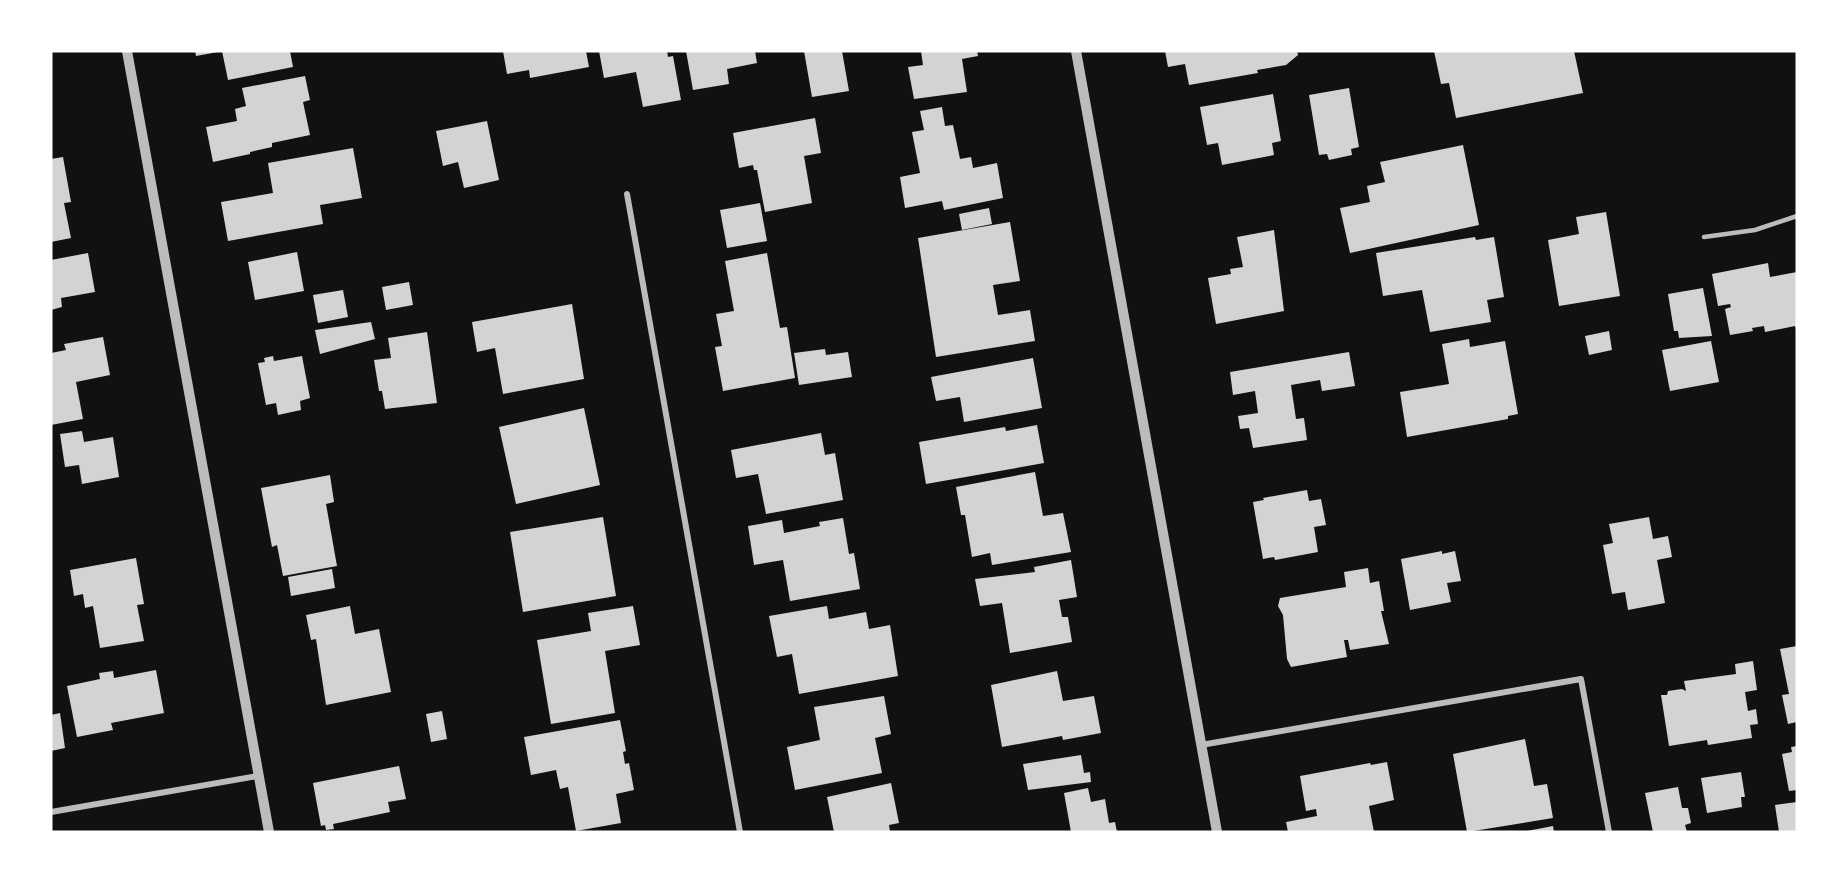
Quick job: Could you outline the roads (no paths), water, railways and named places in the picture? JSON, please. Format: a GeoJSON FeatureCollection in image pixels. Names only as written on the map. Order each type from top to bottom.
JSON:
{"type":"FeatureCollection","features":[{"type":"Feature","properties":{"kind":"street"},"geometry":{"type":"LineString","coordinates":[[127,51],[268,832]]}},
{"type":"Feature","properties":{"kind":"street"},"geometry":{"type":"LineString","coordinates":[[1076,51],[1217,832]]}},
{"type":"Feature","properties":{"kind":"street"},"geometry":{"type":"LineString","coordinates":[[627,194],[740,832]]}},
{"type":"Feature","properties":{"kind":"street"},"geometry":{"type":"LineString","coordinates":[[1201,745],[1581,679],[1609,832]]}},
{"type":"Feature","properties":{"kind":"street"},"geometry":{"type":"LineString","coordinates":[[51,812],[257,776]]}},
{"type":"Feature","properties":{"kind":"lane"},"geometry":{"type":"LineString","coordinates":[[1704,237],[1755,230],[1797,216]]}}]}
